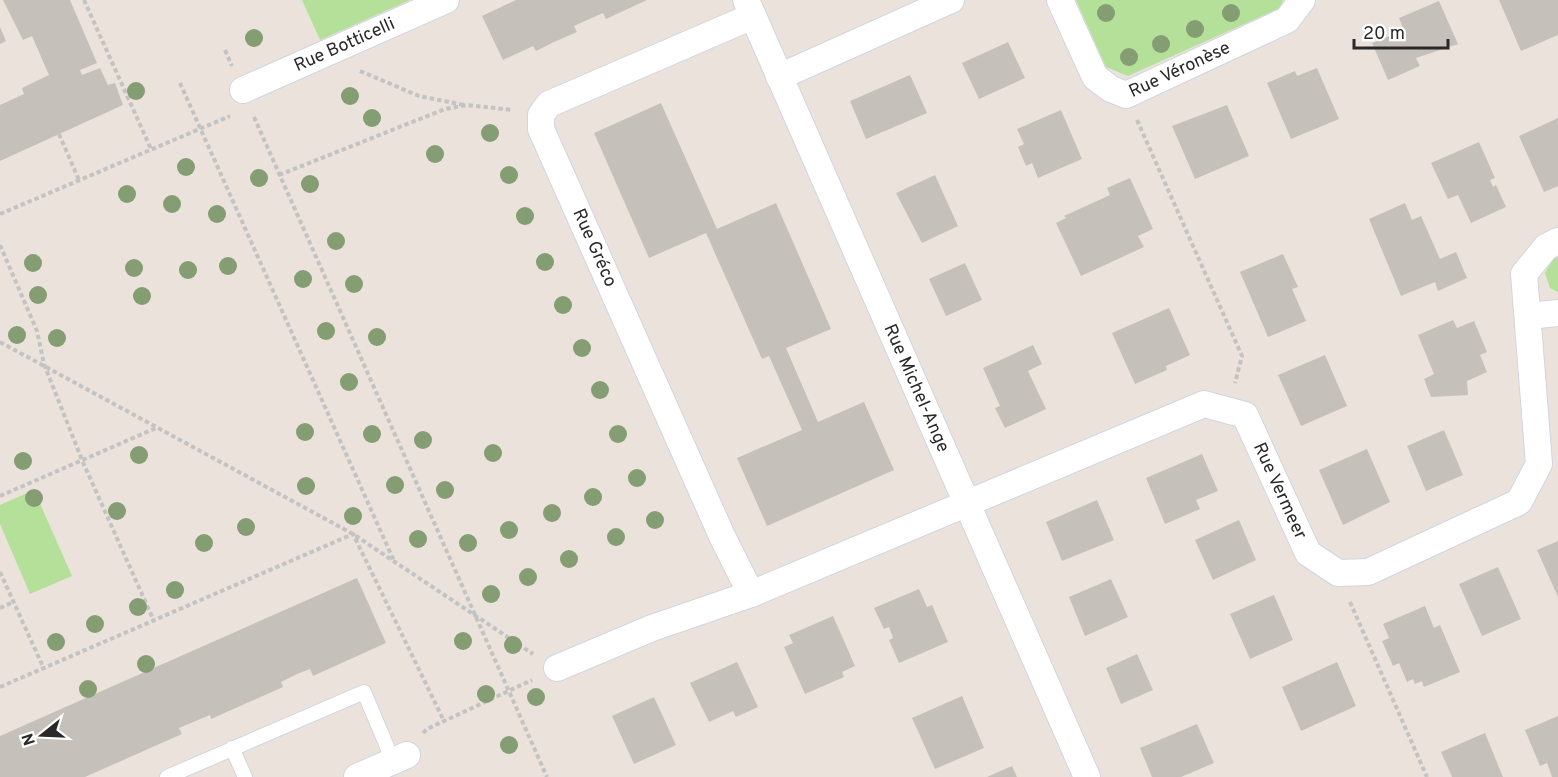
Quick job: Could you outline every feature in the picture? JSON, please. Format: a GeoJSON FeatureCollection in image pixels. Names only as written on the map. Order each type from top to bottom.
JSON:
{"type":"FeatureCollection","features":[{"type":"Feature","properties":{"kind":"street","name":"Rue Botticelli"},"geometry":{"type":"LineString","coordinates":[[247,99],[331,52],[446,0]]}},
{"type":"Feature","properties":{"kind":"street"},"geometry":{"type":"LineString","coordinates":[[779,77],[951,0]]}},
{"type":"Feature","properties":{"kind":"street","name":"Rue Véronèse"},"geometry":{"type":"LineString","coordinates":[[1060,0],[1095,77],[1111,89],[1126,95],[1287,20],[1302,0]]}},
{"type":"Feature","properties":{"kind":"street"},"geometry":{"type":"LineString","coordinates":[[541,115],[549,104],[749,8]]}},
{"type":"Feature","properties":{"kind":"street","name":"Rue Michel-Ange"},"geometry":{"type":"LineString","coordinates":[[749,8],[1087,777]]}},
{"type":"Feature","properties":{"kind":"street","name":"Rue Gréco"},"geometry":{"type":"LineString","coordinates":[[541,115],[541,129],[553,158],[722,536],[751,594]]}},
{"type":"Feature","properties":{"kind":"street"},"geometry":{"type":"LineString","coordinates":[[1338,573],[1368,572],[1519,502],[1539,464],[1524,274],[1546,247],[1558,241]]}},
{"type":"Feature","properties":{"kind":"street"},"geometry":{"type":"LineString","coordinates":[[1528,316],[1558,313]]}},
{"type":"Feature","properties":{"kind":"street","name":"Rue Vermeer"},"geometry":{"type":"LineString","coordinates":[[967,504],[1204,404],[1245,415],[1308,553],[1338,573]]}},
{"type":"Feature","properties":{"kind":"street"},"geometry":{"type":"LineString","coordinates":[[557,668],[652,628],[751,594],[967,504]]}},
{"type":"Feature","properties":{"kind":"street"},"geometry":{"type":"LineString","coordinates":[[357,777],[400,758]]}},
{"type":"Feature","properties":{"kind":"lane"},"geometry":{"type":"LineString","coordinates":[[167,777],[364,692],[400,758]]}},
{"type":"Feature","properties":{"kind":"lane"},"geometry":{"type":"LineString","coordinates":[[232,748],[245,777]]}},
{"type":"Feature","properties":{"kind":"path"},"geometry":{"type":"LineString","coordinates":[[84,0],[151,150]]}},
{"type":"Feature","properties":{"kind":"path"},"geometry":{"type":"LineString","coordinates":[[225,50],[547,777]]}},
{"type":"Feature","properties":{"kind":"path"},"geometry":{"type":"LineString","coordinates":[[331,52],[358,70],[419,96],[541,115]]}},
{"type":"Feature","properties":{"kind":"path"},"geometry":{"type":"LineString","coordinates":[[180,83],[395,563]]}},
{"type":"Feature","properties":{"kind":"path"},"geometry":{"type":"LineString","coordinates":[[1126,95],[1242,356],[1227,410]]}},
{"type":"Feature","properties":{"kind":"path"},"geometry":{"type":"LineString","coordinates":[[0,214],[200,128],[247,99]]}},
{"type":"Feature","properties":{"kind":"path"},"geometry":{"type":"LineString","coordinates":[[279,176],[445,109],[467,105]]}},
{"type":"Feature","properties":{"kind":"path"},"geometry":{"type":"LineString","coordinates":[[59,134],[79,180]]}},
{"type":"Feature","properties":{"kind":"path"},"geometry":{"type":"LineString","coordinates":[[0,245],[38,331],[44,364],[82,460],[154,621]]}},
{"type":"Feature","properties":{"kind":"path"},"geometry":{"type":"LineString","coordinates":[[0,342],[353,534],[476,618],[557,668]]}},
{"type":"Feature","properties":{"kind":"path"},"geometry":{"type":"LineString","coordinates":[[0,496],[156,428]]}},
{"type":"Feature","properties":{"kind":"path"},"geometry":{"type":"LineString","coordinates":[[0,687],[353,534]]}},
{"type":"Feature","properties":{"kind":"path"},"geometry":{"type":"LineString","coordinates":[[353,534],[444,721]]}},
{"type":"Feature","properties":{"kind":"path"},"geometry":{"type":"LineString","coordinates":[[0,572],[44,669]]}},
{"type":"Feature","properties":{"kind":"path"},"geometry":{"type":"LineString","coordinates":[[1338,573],[1427,777]]}},
{"type":"Feature","properties":{"kind":"path"},"geometry":{"type":"LineString","coordinates":[[0,608],[14,602]]}},
{"type":"Feature","properties":{"kind":"path"},"geometry":{"type":"LineString","coordinates":[[400,758],[427,729],[557,668]]}},
{"type":"Feature","properties":{"kind":"green space"},"geometry":{"type":"Polygon","coordinates":[[[302,0],[410,0],[320,40],[302,0]]]}},
{"type":"Feature","properties":{"kind":"green space"},"geometry":{"type":"Polygon","coordinates":[[[1076,0],[1283,0],[1280,8],[1128,76],[1106,67],[1076,0]]]}},
{"type":"Feature","properties":{"kind":"green space"},"geometry":{"type":"Polygon","coordinates":[[[1558,257],[1558,292],[1550,288],[1545,273],[1553,259],[1558,257]]]}},
{"type":"Feature","properties":{"kind":"green space"},"geometry":{"type":"Polygon","coordinates":[[[34,490],[72,576],[30,594],[0,524],[0,505],[34,490]]]}},
{"type":"Feature","properties":{"kind":"building"},"geometry":{"type":"Polygon","coordinates":[[[3,0],[70,0],[97,63],[80,70],[82,75],[100,68],[108,85],[115,83],[123,105],[0,161],[0,105],[24,94],[22,88],[49,75],[32,36],[23,40],[3,0]]]}},
{"type":"Feature","properties":{"kind":"building"},"geometry":{"type":"Polygon","coordinates":[[[516,0],[647,0],[606,19],[603,13],[574,26],[577,32],[536,51],[533,46],[503,60],[482,16],[516,0]]]}},
{"type":"Feature","properties":{"kind":"building"},"geometry":{"type":"Polygon","coordinates":[[[1499,0],[1558,0],[1558,35],[1521,51],[1499,0]]]}},
{"type":"Feature","properties":{"kind":"building"},"geometry":{"type":"Polygon","coordinates":[[[1439,1],[1458,44],[1416,58],[1420,66],[1388,80],[1372,43],[1404,30],[1399,18],[1439,1]]]}},
{"type":"Feature","properties":{"kind":"building"},"geometry":{"type":"Polygon","coordinates":[[[0,27],[6,41],[0,44],[0,27]]]}},
{"type":"Feature","properties":{"kind":"building"},"geometry":{"type":"Polygon","coordinates":[[[1008,42],[1025,78],[979,99],[962,63],[1008,42]]]}},
{"type":"Feature","properties":{"kind":"building"},"geometry":{"type":"Polygon","coordinates":[[[1317,68],[1339,119],[1291,139],[1267,83],[1295,71],[1297,76],[1317,68]]]}},
{"type":"Feature","properties":{"kind":"building"},"geometry":{"type":"Polygon","coordinates":[[[910,75],[927,113],[866,139],[850,101],[910,75]]]}},
{"type":"Feature","properties":{"kind":"building"},"geometry":{"type":"Polygon","coordinates":[[[661,103],[717,229],[776,203],[831,329],[786,348],[818,422],[864,402],[894,470],[767,526],[737,458],[802,430],[769,356],[762,359],[706,233],[649,258],[594,133],[661,103]]]}},
{"type":"Feature","properties":{"kind":"building"},"geometry":{"type":"Polygon","coordinates":[[[1227,105],[1249,156],[1195,179],[1172,126],[1227,105]]]}},
{"type":"Feature","properties":{"kind":"building"},"geometry":{"type":"Polygon","coordinates":[[[1061,110],[1082,159],[1038,178],[1032,163],[1026,166],[1018,147],[1024,144],[1017,129],[1061,110]]]}},
{"type":"Feature","properties":{"kind":"building"},"geometry":{"type":"Polygon","coordinates":[[[1558,118],[1558,186],[1544,192],[1519,136],[1558,118]]]}},
{"type":"Feature","properties":{"kind":"building"},"geometry":{"type":"Polygon","coordinates":[[[1479,142],[1495,178],[1490,180],[1493,187],[1496,185],[1506,207],[1471,223],[1458,195],[1448,199],[1431,163],[1479,142]]]}},
{"type":"Feature","properties":{"kind":"building"},"geometry":{"type":"Polygon","coordinates":[[[935,175],[958,226],[922,243],[896,193],[935,175]]]}},
{"type":"Feature","properties":{"kind":"building"},"geometry":{"type":"Polygon","coordinates":[[[1130,178],[1153,229],[1138,236],[1144,247],[1081,276],[1056,223],[1066,218],[1064,216],[1110,195],[1107,188],[1130,178]]]}},
{"type":"Feature","properties":{"kind":"building"},"geometry":{"type":"Polygon","coordinates":[[[1405,203],[1412,220],[1421,216],[1440,259],[1456,252],[1467,278],[1438,291],[1435,282],[1401,296],[1369,219],[1405,203]]]}},
{"type":"Feature","properties":{"kind":"building"},"geometry":{"type":"Polygon","coordinates":[[[1283,254],[1298,287],[1292,289],[1306,321],[1268,337],[1240,272],[1283,254]]]}},
{"type":"Feature","properties":{"kind":"building"},"geometry":{"type":"Polygon","coordinates":[[[965,263],[982,300],[946,316],[929,279],[965,263]]]}},
{"type":"Feature","properties":{"kind":"building"},"geometry":{"type":"Polygon","coordinates":[[[1169,308],[1190,355],[1166,366],[1167,370],[1135,384],[1112,333],[1169,308]]]}},
{"type":"Feature","properties":{"kind":"building"},"geometry":{"type":"Polygon","coordinates":[[[1453,320],[1457,328],[1474,321],[1487,352],[1480,355],[1487,372],[1467,381],[1468,395],[1431,397],[1424,379],[1434,374],[1418,335],[1453,320]]]}},
{"type":"Feature","properties":{"kind":"building"},"geometry":{"type":"Polygon","coordinates":[[[1033,345],[1042,364],[1028,371],[1046,409],[1005,428],[995,408],[1000,406],[983,368],[1033,345]]]}},
{"type":"Feature","properties":{"kind":"building"},"geometry":{"type":"Polygon","coordinates":[[[1325,355],[1347,406],[1301,426],[1278,375],[1325,355]]]}},
{"type":"Feature","properties":{"kind":"building"},"geometry":{"type":"Polygon","coordinates":[[[1444,430],[1463,475],[1426,491],[1407,446],[1444,430]]]}},
{"type":"Feature","properties":{"kind":"building"},"geometry":{"type":"Polygon","coordinates":[[[1367,449],[1390,502],[1343,525],[1319,470],[1367,449]]]}},
{"type":"Feature","properties":{"kind":"building"},"geometry":{"type":"Polygon","coordinates":[[[1202,454],[1218,491],[1196,500],[1200,509],[1165,524],[1146,478],[1202,454]]]}},
{"type":"Feature","properties":{"kind":"building"},"geometry":{"type":"Polygon","coordinates":[[[1097,500],[1114,540],[1062,561],[1046,522],[1097,500]]]}},
{"type":"Feature","properties":{"kind":"building"},"geometry":{"type":"Polygon","coordinates":[[[1239,520],[1256,560],[1213,580],[1195,540],[1239,520]]]}},
{"type":"Feature","properties":{"kind":"building"},"geometry":{"type":"Polygon","coordinates":[[[1558,541],[1558,597],[1537,550],[1558,541]]]}},
{"type":"Feature","properties":{"kind":"building"},"geometry":{"type":"Polygon","coordinates":[[[1498,567],[1521,619],[1482,636],[1459,584],[1498,567]]]}},
{"type":"Feature","properties":{"kind":"building"},"geometry":{"type":"Polygon","coordinates":[[[357,578],[386,643],[313,676],[310,669],[297,674],[281,682],[283,687],[211,719],[210,715],[179,728],[182,734],[85,777],[0,777],[0,736],[357,578]]]}},
{"type":"Feature","properties":{"kind":"building"},"geometry":{"type":"Polygon","coordinates":[[[1111,579],[1128,617],[1085,636],[1069,597],[1111,579]]]}},
{"type":"Feature","properties":{"kind":"building"},"geometry":{"type":"Polygon","coordinates":[[[919,589],[927,607],[932,605],[948,642],[899,663],[889,640],[893,638],[889,627],[884,629],[874,608],[919,589]]]}},
{"type":"Feature","properties":{"kind":"building"},"geometry":{"type":"Polygon","coordinates":[[[1274,595],[1293,640],[1250,659],[1230,614],[1274,595]]]}},
{"type":"Feature","properties":{"kind":"building"},"geometry":{"type":"Polygon","coordinates":[[[1425,606],[1434,628],[1440,625],[1460,672],[1424,687],[1422,681],[1415,684],[1413,679],[1407,682],[1399,663],[1393,666],[1382,641],[1389,638],[1383,624],[1425,606]]]}},
{"type":"Feature","properties":{"kind":"building"},"geometry":{"type":"Polygon","coordinates":[[[833,616],[855,666],[842,672],[844,677],[805,694],[784,647],[793,643],[789,635],[833,616]]]}},
{"type":"Feature","properties":{"kind":"building"},"geometry":{"type":"Polygon","coordinates":[[[1137,654],[1153,690],[1121,704],[1106,668],[1137,654]]]}},
{"type":"Feature","properties":{"kind":"building"},"geometry":{"type":"Polygon","coordinates":[[[737,662],[758,707],[736,717],[733,711],[709,722],[690,683],[737,662]]]}},
{"type":"Feature","properties":{"kind":"building"},"geometry":{"type":"Polygon","coordinates":[[[1337,662],[1356,706],[1301,731],[1282,687],[1337,662]]]}},
{"type":"Feature","properties":{"kind":"building"},"geometry":{"type":"Polygon","coordinates":[[[962,696],[984,748],[935,769],[912,718],[962,696]]]}},
{"type":"Feature","properties":{"kind":"building"},"geometry":{"type":"Polygon","coordinates":[[[654,697],[676,745],[634,764],[612,716],[654,697]]]}},
{"type":"Feature","properties":{"kind":"building"},"geometry":{"type":"Polygon","coordinates":[[[1558,716],[1558,777],[1552,777],[1547,763],[1540,766],[1525,730],[1558,716]]]}},
{"type":"Feature","properties":{"kind":"building"},"geometry":{"type":"Polygon","coordinates":[[[1197,724],[1214,763],[1181,777],[1152,777],[1140,748],[1197,724]]]}},
{"type":"Feature","properties":{"kind":"building"},"geometry":{"type":"Polygon","coordinates":[[[1485,733],[1503,777],[1452,777],[1441,752],[1485,733]]]}},
{"type":"Feature","properties":{"kind":"building"},"geometry":{"type":"Polygon","coordinates":[[[1012,766],[1017,777],[987,777],[1012,766]]]}}]}
